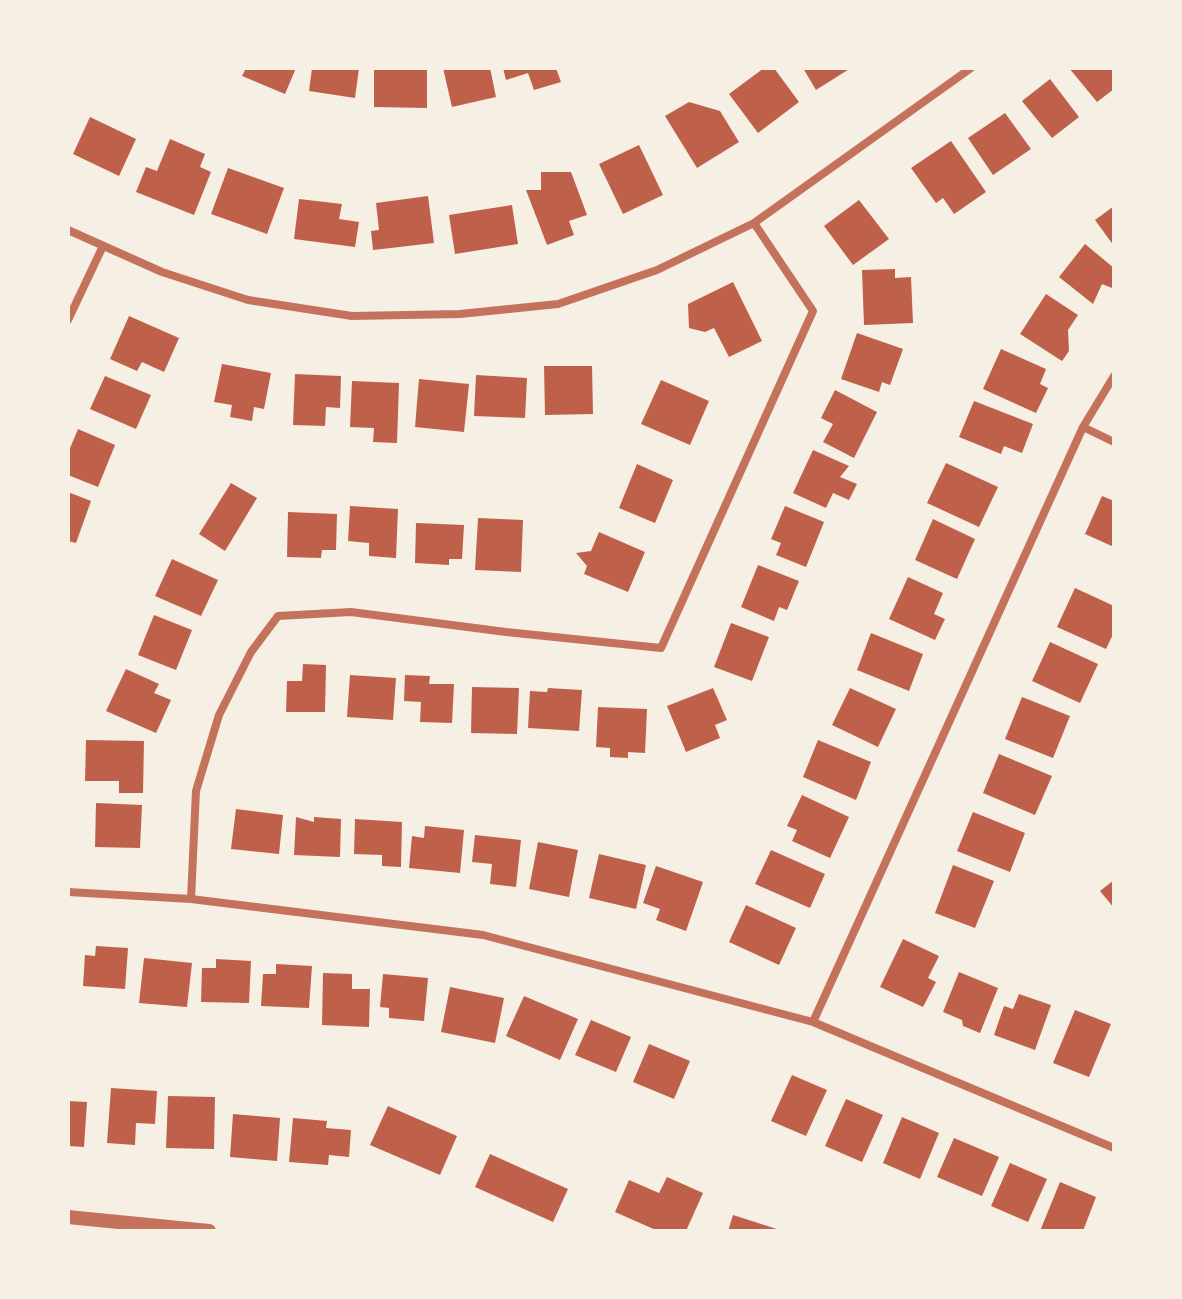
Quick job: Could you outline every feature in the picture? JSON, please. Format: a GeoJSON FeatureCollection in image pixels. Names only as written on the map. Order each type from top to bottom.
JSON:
{"type":"FeatureCollection","features":[{"type":"Feature","properties":{"kind":"street"},"geometry":{"type":"LineString","coordinates":[[68,230],[162,272],[248,300],[352,316],[460,314],[558,304],[657,270],[754,223],[971,68]]}},
{"type":"Feature","properties":{"kind":"street"},"geometry":{"type":"LineString","coordinates":[[191,899],[196,791],[219,715],[251,652],[278,616],[351,612],[661,648],[813,311],[754,223]]}},
{"type":"Feature","properties":{"kind":"street"},"geometry":{"type":"LineString","coordinates":[[68,320],[103,246]]}},
{"type":"Feature","properties":{"kind":"street"},"geometry":{"type":"LineString","coordinates":[[813,1022],[1083,427],[1114,376]]}},
{"type":"Feature","properties":{"kind":"street"},"geometry":{"type":"LineString","coordinates":[[1083,427],[1114,442]]}},
{"type":"Feature","properties":{"kind":"street"},"geometry":{"type":"LineString","coordinates":[[68,892],[191,899],[483,935],[813,1022],[1114,1148]]}},
{"type":"Feature","properties":{"kind":"street"},"geometry":{"type":"LineString","coordinates":[[68,1217],[209,1231]]}},
{"type":"Feature","properties":{"kind":"building"},"geometry":{"type":"Polygon","coordinates":[[[246,68],[296,68],[285,94],[242,76],[246,68]]]}},
{"type":"Feature","properties":{"kind":"building"},"geometry":{"type":"Polygon","coordinates":[[[312,68],[359,68],[355,98],[309,91],[312,68]]]}},
{"type":"Feature","properties":{"kind":"building"},"geometry":{"type":"Polygon","coordinates":[[[374,68],[427,68],[427,108],[374,107],[374,68]]]}},
{"type":"Feature","properties":{"kind":"building"},"geometry":{"type":"Polygon","coordinates":[[[443,68],[490,68],[496,97],[452,107],[443,68]]]}},
{"type":"Feature","properties":{"kind":"building"},"geometry":{"type":"Polygon","coordinates":[[[503,68],[556,68],[561,82],[534,90],[528,73],[506,80],[503,68]]]}},
{"type":"Feature","properties":{"kind":"building"},"geometry":{"type":"Polygon","coordinates":[[[764,68],[774,68],[799,102],[758,133],[729,94],[764,68]]]}},
{"type":"Feature","properties":{"kind":"building"},"geometry":{"type":"Polygon","coordinates":[[[803,68],[851,68],[816,90],[803,68]]]}},
{"type":"Feature","properties":{"kind":"building"},"geometry":{"type":"Polygon","coordinates":[[[1069,68],[1114,68],[1114,89],[1097,102],[1069,68]]]}},
{"type":"Feature","properties":{"kind":"building"},"geometry":{"type":"Polygon","coordinates":[[[1050,79],[1079,117],[1052,138],[1022,101],[1050,79]]]}},
{"type":"Feature","properties":{"kind":"building"},"geometry":{"type":"Polygon","coordinates":[[[689,102],[720,111],[739,142],[697,168],[665,116],[689,102]]]}},
{"type":"Feature","properties":{"kind":"building"},"geometry":{"type":"Polygon","coordinates":[[[1005,113],[1031,149],[993,175],[968,138],[1005,113]]]}},
{"type":"Feature","properties":{"kind":"building"},"geometry":{"type":"Polygon","coordinates":[[[90,117],[136,139],[119,176],[73,154],[90,117]]]}},
{"type":"Feature","properties":{"kind":"building"},"geometry":{"type":"Polygon","coordinates":[[[170,139],[205,154],[200,167],[211,172],[194,215],[136,192],[146,167],[157,171],[170,139]]]}},
{"type":"Feature","properties":{"kind":"building"},"geometry":{"type":"Polygon","coordinates":[[[951,141],[986,192],[954,214],[943,198],[936,203],[911,168],[951,141]]]}},
{"type":"Feature","properties":{"kind":"building"},"geometry":{"type":"Polygon","coordinates":[[[639,145],[663,195],[623,214],[599,164],[639,145]]]}},
{"type":"Feature","properties":{"kind":"building"},"geometry":{"type":"Polygon","coordinates":[[[228,168],[284,188],[267,234],[211,214],[228,168]]]}},
{"type":"Feature","properties":{"kind":"building"},"geometry":{"type":"Polygon","coordinates":[[[541,172],[571,172],[587,215],[569,221],[574,235],[547,245],[526,190],[541,190],[541,172]]]}},
{"type":"Feature","properties":{"kind":"building"},"geometry":{"type":"Polygon","coordinates":[[[428,196],[434,243],[373,250],[371,231],[379,230],[376,203],[428,196]]]}},
{"type":"Feature","properties":{"kind":"building"},"geometry":{"type":"Polygon","coordinates":[[[299,199],[342,204],[339,219],[359,222],[355,247],[294,239],[299,199]]]}},
{"type":"Feature","properties":{"kind":"building"},"geometry":{"type":"Polygon","coordinates":[[[859,200],[889,239],[853,265],[824,226],[859,200]]]}},
{"type":"Feature","properties":{"kind":"building"},"geometry":{"type":"Polygon","coordinates":[[[512,205],[518,244],[455,254],[449,215],[512,205]]]}},
{"type":"Feature","properties":{"kind":"building"},"geometry":{"type":"Polygon","coordinates":[[[1114,206],[1114,246],[1095,220],[1114,206]]]}},
{"type":"Feature","properties":{"kind":"building"},"geometry":{"type":"Polygon","coordinates":[[[1085,244],[1114,268],[1112,288],[1102,284],[1093,304],[1059,277],[1085,244]]]}},
{"type":"Feature","properties":{"kind":"building"},"geometry":{"type":"Polygon","coordinates":[[[895,269],[895,278],[911,277],[913,323],[864,325],[862,270],[895,269]]]}},
{"type":"Feature","properties":{"kind":"building"},"geometry":{"type":"Polygon","coordinates":[[[733,282],[762,341],[729,357],[714,328],[705,332],[689,328],[688,304],[733,282]]]}},
{"type":"Feature","properties":{"kind":"building"},"geometry":{"type":"Polygon","coordinates":[[[1046,294],[1078,315],[1068,330],[1069,351],[1062,361],[1020,334],[1046,294]]]}},
{"type":"Feature","properties":{"kind":"building"},"geometry":{"type":"Polygon","coordinates":[[[129,316],[179,338],[164,372],[142,362],[137,371],[110,359],[129,316]]]}},
{"type":"Feature","properties":{"kind":"building"},"geometry":{"type":"Polygon","coordinates":[[[857,333],[903,349],[890,385],[882,382],[879,392],[841,379],[857,333]]]}},
{"type":"Feature","properties":{"kind":"building"},"geometry":{"type":"Polygon","coordinates":[[[1001,349],[1046,369],[1040,384],[1048,388],[1036,413],[983,389],[1001,349]]]}},
{"type":"Feature","properties":{"kind":"building"},"geometry":{"type":"Polygon","coordinates":[[[222,364],[271,373],[264,409],[254,407],[252,421],[230,417],[232,405],[214,402],[222,364]]]}},
{"type":"Feature","properties":{"kind":"building"},"geometry":{"type":"Polygon","coordinates":[[[544,366],[592,366],[593,414],[545,415],[544,366]]]}},
{"type":"Feature","properties":{"kind":"building"},"geometry":{"type":"Polygon","coordinates":[[[295,374],[341,376],[340,408],[326,407],[325,426],[293,425],[295,374]]]}},
{"type":"Feature","properties":{"kind":"building"},"geometry":{"type":"Polygon","coordinates":[[[476,375],[527,378],[525,418],[474,416],[476,375]]]}},
{"type":"Feature","properties":{"kind":"building"},"geometry":{"type":"Polygon","coordinates":[[[105,376],[151,395],[136,429],[90,409],[105,376]]]}},
{"type":"Feature","properties":{"kind":"building"},"geometry":{"type":"Polygon","coordinates":[[[419,379],[469,384],[464,432],[415,427],[419,379]]]}},
{"type":"Feature","properties":{"kind":"building"},"geometry":{"type":"Polygon","coordinates":[[[661,380],[709,401],[690,445],[641,424],[661,380]]]}},
{"type":"Feature","properties":{"kind":"building"},"geometry":{"type":"Polygon","coordinates":[[[352,381],[399,383],[397,443],[373,442],[374,428],[350,427],[352,381]]]}},
{"type":"Feature","properties":{"kind":"building"},"geometry":{"type":"Polygon","coordinates":[[[835,390],[877,412],[854,458],[823,442],[833,424],[821,418],[835,390]]]}},
{"type":"Feature","properties":{"kind":"building"},"geometry":{"type":"Polygon","coordinates":[[[974,401],[1033,424],[1022,453],[1004,446],[1001,454],[959,437],[974,401]]]}},
{"type":"Feature","properties":{"kind":"building"},"geometry":{"type":"Polygon","coordinates":[[[78,429],[115,445],[98,487],[68,475],[68,453],[78,429]]]}},
{"type":"Feature","properties":{"kind":"building"},"geometry":{"type":"Polygon","coordinates":[[[813,450],[849,466],[840,477],[857,484],[849,500],[833,493],[826,508],[793,493],[813,450]]]}},
{"type":"Feature","properties":{"kind":"building"},"geometry":{"type":"Polygon","coordinates":[[[946,463],[998,487],[979,527],[927,503],[946,463]]]}},
{"type":"Feature","properties":{"kind":"building"},"geometry":{"type":"Polygon","coordinates":[[[637,464],[673,480],[655,523],[619,508],[637,464]]]}},
{"type":"Feature","properties":{"kind":"building"},"geometry":{"type":"Polygon","coordinates":[[[231,483],[257,498],[225,551],[199,534],[231,483]]]}},
{"type":"Feature","properties":{"kind":"building"},"geometry":{"type":"Polygon","coordinates":[[[68,492],[91,501],[76,543],[68,541],[68,492]]]}},
{"type":"Feature","properties":{"kind":"building"},"geometry":{"type":"Polygon","coordinates":[[[1102,496],[1114,501],[1114,547],[1085,534],[1102,496]]]}},
{"type":"Feature","properties":{"kind":"building"},"geometry":{"type":"Polygon","coordinates":[[[350,506],[398,509],[396,558],[369,556],[369,543],[348,541],[350,506]]]}},
{"type":"Feature","properties":{"kind":"building"},"geometry":{"type":"Polygon","coordinates":[[[785,506],[824,522],[806,567],[776,555],[781,543],[771,539],[785,506]]]}},
{"type":"Feature","properties":{"kind":"building"},"geometry":{"type":"Polygon","coordinates":[[[288,512],[337,514],[336,550],[322,550],[321,558],[287,557],[288,512]]]}},
{"type":"Feature","properties":{"kind":"building"},"geometry":{"type":"Polygon","coordinates":[[[478,518],[523,520],[521,572],[475,570],[478,518]]]}},
{"type":"Feature","properties":{"kind":"building"},"geometry":{"type":"Polygon","coordinates":[[[933,519],[975,539],[957,579],[915,560],[933,519]]]}},
{"type":"Feature","properties":{"kind":"building"},"geometry":{"type":"Polygon","coordinates":[[[416,523],[464,525],[462,559],[449,559],[449,565],[415,563],[416,523]]]}},
{"type":"Feature","properties":{"kind":"building"},"geometry":{"type":"Polygon","coordinates":[[[599,532],[645,552],[628,592],[584,574],[587,566],[576,553],[591,551],[599,532]]]}},
{"type":"Feature","properties":{"kind":"building"},"geometry":{"type":"Polygon","coordinates":[[[172,559],[218,580],[201,616],[155,596],[172,559]]]}},
{"type":"Feature","properties":{"kind":"building"},"geometry":{"type":"Polygon","coordinates":[[[758,565],[799,581],[787,610],[779,607],[774,621],[741,607],[758,565]]]}},
{"type":"Feature","properties":{"kind":"building"},"geometry":{"type":"Polygon","coordinates":[[[908,577],[943,593],[934,614],[945,619],[935,640],[889,619],[908,577]]]}},
{"type":"Feature","properties":{"kind":"building"},"geometry":{"type":"Polygon","coordinates":[[[1075,588],[1114,606],[1114,632],[1106,649],[1057,627],[1075,588]]]}},
{"type":"Feature","properties":{"kind":"building"},"geometry":{"type":"Polygon","coordinates":[[[154,615],[192,630],[176,670],[138,655],[154,615]]]}},
{"type":"Feature","properties":{"kind":"building"},"geometry":{"type":"Polygon","coordinates":[[[731,623],[769,637],[752,681],[714,667],[731,623]]]}},
{"type":"Feature","properties":{"kind":"building"},"geometry":{"type":"Polygon","coordinates":[[[871,633],[923,654],[909,691],[857,670],[871,633]]]}},
{"type":"Feature","properties":{"kind":"building"},"geometry":{"type":"Polygon","coordinates":[[[1050,642],[1098,664],[1080,703],[1032,681],[1050,642]]]}},
{"type":"Feature","properties":{"kind":"building"},"geometry":{"type":"Polygon","coordinates":[[[303,664],[326,665],[325,712],[286,712],[287,681],[302,681],[303,664]]]}},
{"type":"Feature","properties":{"kind":"building"},"geometry":{"type":"Polygon","coordinates":[[[126,669],[159,684],[154,693],[171,700],[156,733],[106,711],[126,669]]]}},
{"type":"Feature","properties":{"kind":"building"},"geometry":{"type":"Polygon","coordinates":[[[350,675],[396,678],[393,720],[347,717],[350,675]]]}},
{"type":"Feature","properties":{"kind":"building"},"geometry":{"type":"Polygon","coordinates":[[[405,675],[430,676],[429,684],[454,684],[452,723],[420,722],[421,702],[404,701],[405,675]]]}},
{"type":"Feature","properties":{"kind":"building"},"geometry":{"type":"Polygon","coordinates":[[[472,687],[519,688],[517,734],[471,733],[472,687]]]}},
{"type":"Feature","properties":{"kind":"building"},"geometry":{"type":"Polygon","coordinates":[[[548,688],[582,690],[579,731],[528,728],[530,691],[547,692],[548,688]]]}},
{"type":"Feature","properties":{"kind":"building"},"geometry":{"type":"Polygon","coordinates":[[[713,688],[727,720],[715,725],[720,738],[686,752],[667,706],[713,688]]]}},
{"type":"Feature","properties":{"kind":"building"},"geometry":{"type":"Polygon","coordinates":[[[850,688],[896,709],[878,747],[832,725],[850,688]]]}},
{"type":"Feature","properties":{"kind":"building"},"geometry":{"type":"Polygon","coordinates":[[[1022,697],[1070,716],[1053,758],[1005,739],[1022,697]]]}},
{"type":"Feature","properties":{"kind":"building"},"geometry":{"type":"Polygon","coordinates":[[[598,707],[647,709],[645,753],[628,752],[628,758],[610,757],[610,748],[596,747],[598,707]]]}},
{"type":"Feature","properties":{"kind":"building"},"geometry":{"type":"Polygon","coordinates":[[[86,740],[144,741],[143,793],[119,793],[119,781],[85,781],[86,740]]]}},
{"type":"Feature","properties":{"kind":"building"},"geometry":{"type":"Polygon","coordinates":[[[818,740],[871,762],[856,800],[803,777],[818,740]]]}},
{"type":"Feature","properties":{"kind":"building"},"geometry":{"type":"Polygon","coordinates":[[[999,754],[1052,776],[1035,815],[983,793],[999,754]]]}},
{"type":"Feature","properties":{"kind":"building"},"geometry":{"type":"Polygon","coordinates":[[[802,795],[849,817],[830,858],[792,841],[797,830],[787,826],[802,795]]]}},
{"type":"Feature","properties":{"kind":"building"},"geometry":{"type":"Polygon","coordinates":[[[96,803],[142,805],[140,848],[95,847],[96,803]]]}},
{"type":"Feature","properties":{"kind":"building"},"geometry":{"type":"Polygon","coordinates":[[[236,809],[283,815],[279,854],[231,849],[236,809]]]}},
{"type":"Feature","properties":{"kind":"building"},"geometry":{"type":"Polygon","coordinates":[[[973,812],[1025,833],[1010,872],[957,851],[973,812]]]}},
{"type":"Feature","properties":{"kind":"building"},"geometry":{"type":"Polygon","coordinates":[[[296,817],[314,822],[314,817],[341,819],[340,857],[294,855],[296,817]]]}},
{"type":"Feature","properties":{"kind":"building"},"geometry":{"type":"Polygon","coordinates":[[[355,819],[402,822],[401,867],[382,866],[382,855],[354,854],[355,819]]]}},
{"type":"Feature","properties":{"kind":"building"},"geometry":{"type":"Polygon","coordinates":[[[425,826],[464,830],[460,873],[409,868],[412,836],[424,838],[425,826]]]}},
{"type":"Feature","properties":{"kind":"building"},"geometry":{"type":"Polygon","coordinates":[[[475,835],[521,840],[516,887],[490,884],[492,864],[472,862],[475,835]]]}},
{"type":"Feature","properties":{"kind":"building"},"geometry":{"type":"Polygon","coordinates":[[[538,842],[578,850],[569,897],[529,889],[538,842]]]}},
{"type":"Feature","properties":{"kind":"building"},"geometry":{"type":"Polygon","coordinates":[[[771,850],[825,874],[810,908],[755,884],[771,850]]]}},
{"type":"Feature","properties":{"kind":"building"},"geometry":{"type":"Polygon","coordinates":[[[599,854],[646,865],[636,909],[589,898],[599,854]]]}},
{"type":"Feature","properties":{"kind":"building"},"geometry":{"type":"Polygon","coordinates":[[[953,865],[994,881],[975,928],[935,913],[953,865]]]}},
{"type":"Feature","properties":{"kind":"building"},"geometry":{"type":"Polygon","coordinates":[[[656,866],[703,882],[686,931],[656,920],[660,909],[643,903],[656,866]]]}},
{"type":"Feature","properties":{"kind":"building"},"geometry":{"type":"Polygon","coordinates":[[[1114,880],[1114,908],[1100,891],[1114,880]]]}},
{"type":"Feature","properties":{"kind":"building"},"geometry":{"type":"Polygon","coordinates":[[[746,905],[796,928],[779,965],[729,942],[746,905]]]}},
{"type":"Feature","properties":{"kind":"building"},"geometry":{"type":"Polygon","coordinates":[[[903,939],[939,956],[928,978],[936,982],[923,1007],[880,987],[903,939]]]}},
{"type":"Feature","properties":{"kind":"building"},"geometry":{"type":"Polygon","coordinates":[[[96,946],[128,948],[125,989],[83,986],[85,955],[95,956],[96,946]]]}},
{"type":"Feature","properties":{"kind":"building"},"geometry":{"type":"Polygon","coordinates":[[[144,958],[192,963],[187,1007],[139,1003],[144,958]]]}},
{"type":"Feature","properties":{"kind":"building"},"geometry":{"type":"Polygon","coordinates":[[[216,959],[251,961],[249,1003],[201,1002],[202,968],[216,968],[216,959]]]}},
{"type":"Feature","properties":{"kind":"building"},"geometry":{"type":"Polygon","coordinates":[[[276,964],[312,966],[309,1008],[261,1006],[263,974],[276,974],[276,964]]]}},
{"type":"Feature","properties":{"kind":"building"},"geometry":{"type":"Polygon","coordinates":[[[959,972],[998,988],[980,1033],[963,1026],[962,1020],[943,1012],[959,972]]]}},
{"type":"Feature","properties":{"kind":"building"},"geometry":{"type":"Polygon","coordinates":[[[323,973],[352,974],[352,989],[370,989],[369,1027],[322,1025],[323,973]]]}},
{"type":"Feature","properties":{"kind":"building"},"geometry":{"type":"Polygon","coordinates":[[[383,974],[428,978],[424,1021],[389,1018],[389,1008],[380,1007],[383,974]]]}},
{"type":"Feature","properties":{"kind":"building"},"geometry":{"type":"Polygon","coordinates":[[[450,987],[504,998],[495,1043],[441,1032],[450,987]]]}},
{"type":"Feature","properties":{"kind":"building"},"geometry":{"type":"Polygon","coordinates":[[[1019,994],[1051,1005],[1035,1050],[994,1035],[1004,1006],[1013,1009],[1019,994]]]}},
{"type":"Feature","properties":{"kind":"building"},"geometry":{"type":"Polygon","coordinates":[[[524,996],[578,1019],[560,1060],[506,1036],[524,996]]]}},
{"type":"Feature","properties":{"kind":"building"},"geometry":{"type":"Polygon","coordinates":[[[1075,1010],[1111,1024],[1089,1077],[1053,1063],[1075,1010]]]}},
{"type":"Feature","properties":{"kind":"building"},"geometry":{"type":"Polygon","coordinates":[[[591,1020],[631,1037],[616,1072],[575,1055],[591,1020]]]}},
{"type":"Feature","properties":{"kind":"building"},"geometry":{"type":"Polygon","coordinates":[[[649,1044],[690,1061],[674,1099],[633,1082],[649,1044]]]}},
{"type":"Feature","properties":{"kind":"building"},"geometry":{"type":"Polygon","coordinates":[[[792,1075],[827,1090],[806,1136],[771,1121],[792,1075]]]}},
{"type":"Feature","properties":{"kind":"building"},"geometry":{"type":"Polygon","coordinates":[[[111,1088],[157,1091],[155,1124],[136,1123],[135,1145],[107,1143],[111,1088]]]}},
{"type":"Feature","properties":{"kind":"building"},"geometry":{"type":"Polygon","coordinates":[[[168,1096],[215,1097],[214,1149],[166,1148],[168,1096]]]}},
{"type":"Feature","properties":{"kind":"building"},"geometry":{"type":"Polygon","coordinates":[[[846,1099],[883,1115],[862,1162],[825,1146],[846,1099]]]}},
{"type":"Feature","properties":{"kind":"building"},"geometry":{"type":"Polygon","coordinates":[[[68,1101],[87,1102],[84,1147],[68,1146],[68,1101]]]}},
{"type":"Feature","properties":{"kind":"building"},"geometry":{"type":"Polygon","coordinates":[[[388,1106],[457,1136],[440,1175],[370,1145],[388,1106]]]}},
{"type":"Feature","properties":{"kind":"building"},"geometry":{"type":"Polygon","coordinates":[[[233,1114],[280,1118],[277,1161],[230,1157],[233,1114]]]}},
{"type":"Feature","properties":{"kind":"building"},"geometry":{"type":"Polygon","coordinates":[[[902,1117],[939,1133],[920,1179],[883,1163],[902,1117]]]}},
{"type":"Feature","properties":{"kind":"building"},"geometry":{"type":"Polygon","coordinates":[[[293,1118],[327,1121],[326,1128],[351,1130],[349,1157],[329,1155],[328,1165],[289,1162],[293,1118]]]}},
{"type":"Feature","properties":{"kind":"building"},"geometry":{"type":"Polygon","coordinates":[[[954,1138],[999,1157],[982,1196],[937,1177],[954,1138]]]}},
{"type":"Feature","properties":{"kind":"building"},"geometry":{"type":"Polygon","coordinates":[[[490,1154],[568,1189],[553,1222],[475,1187],[490,1154]]]}},
{"type":"Feature","properties":{"kind":"building"},"geometry":{"type":"Polygon","coordinates":[[[1010,1163],[1047,1179],[1028,1222],[991,1206],[1010,1163]]]}},
{"type":"Feature","properties":{"kind":"building"},"geometry":{"type":"Polygon","coordinates":[[[667,1177],[703,1193],[686,1231],[658,1231],[615,1212],[629,1180],[659,1193],[667,1177]]]}},
{"type":"Feature","properties":{"kind":"building"},"geometry":{"type":"Polygon","coordinates":[[[1060,1182],[1096,1197],[1083,1231],[1040,1231],[1060,1182]]]}},
{"type":"Feature","properties":{"kind":"building"},"geometry":{"type":"Polygon","coordinates":[[[733,1215],[780,1230],[780,1231],[728,1231],[733,1215]]]}}]}
